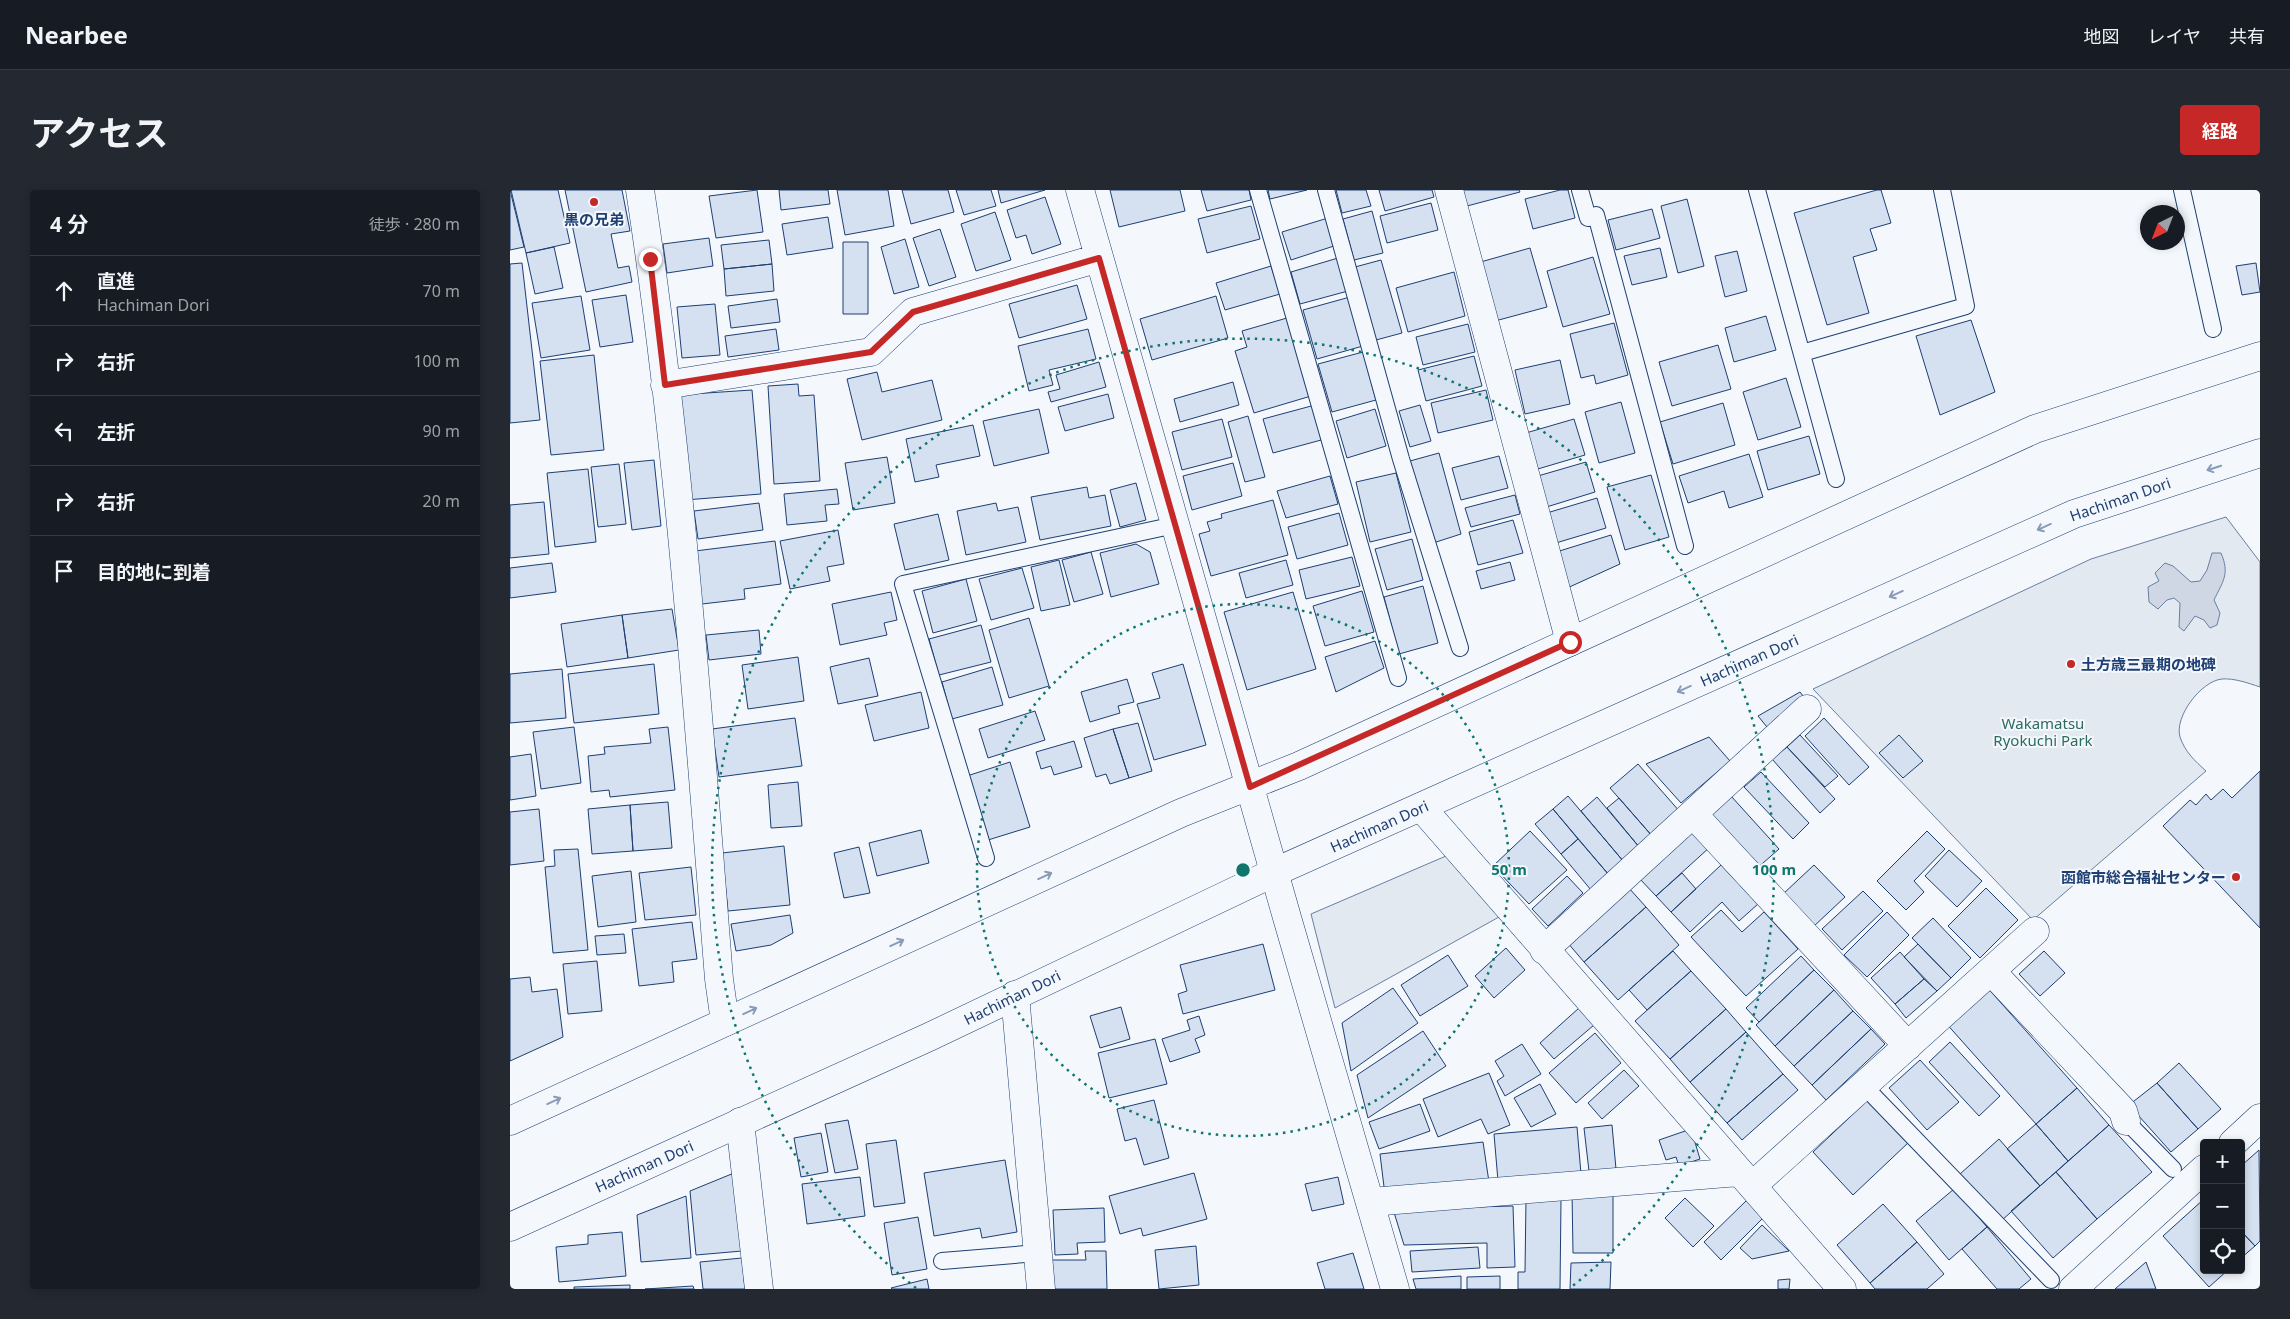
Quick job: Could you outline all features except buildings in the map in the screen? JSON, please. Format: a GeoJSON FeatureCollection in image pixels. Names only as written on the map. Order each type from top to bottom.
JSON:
{"type":"FeatureCollection","features":[{"type":"Feature","properties":{"kind":"street"},"geometry":{"type":"LineString","coordinates":[[640,190],[665,385],[689,609],[719,978],[725,1022]]}},
{"type":"Feature","properties":{"kind":"street"},"geometry":{"type":"LineString","coordinates":[[1080,190],[1395,1289]]}},
{"type":"Feature","properties":{"kind":"street"},"geometry":{"type":"LineString","coordinates":[[1448,190],[1570,642]]}},
{"type":"Feature","properties":{"kind":"street"},"geometry":{"type":"LineString","coordinates":[[665,385],[871,352],[913,312],[1099,258]]}},
{"type":"Feature","properties":{"kind":"street"},"geometry":{"type":"LineString","coordinates":[[510,1121],[1181,813],[1250,787],[2035,429],[2260,356]]}},
{"type":"Feature","properties":{"kind":"street","name":"Hachiman Dori"},"geometry":{"type":"LineString","coordinates":[[510,1227],[1015,995],[1275,872],[2074,514],[2260,453]]}},
{"type":"Feature","properties":{"kind":"street"},"geometry":{"type":"LineString","coordinates":[[1544,950],[1807,709]]}},
{"type":"Feature","properties":{"kind":"street"},"geometry":{"type":"LineString","coordinates":[[1421,807],[1842,1289]]}},
{"type":"Feature","properties":{"kind":"street"},"geometry":{"type":"LineString","coordinates":[[1693,814],[1908,1046]]}},
{"type":"Feature","properties":{"kind":"street"},"geometry":{"type":"LineString","coordinates":[[1371,1202],[1746,1179],[1864,1086],[2036,931]]}},
{"type":"Feature","properties":{"kind":"street"},"geometry":{"type":"LineString","coordinates":[[1991,971],[2123,1111],[2126,1121]]}},
{"type":"Feature","properties":{"kind":"street"},"geometry":{"type":"LineString","coordinates":[[1015,995],[1041,1289]]}},
{"type":"Feature","properties":{"kind":"street"},"geometry":{"type":"LineString","coordinates":[[2237,1139],[2260,1118]]}},
{"type":"Feature","properties":{"kind":"street"},"geometry":{"type":"LineString","coordinates":[[740,1122],[758,1289]]}},
{"type":"Feature","properties":{"kind":"street"},"geometry":{"type":"LineString","coordinates":[[2062,1284],[2200,1172]]}},
{"type":"Feature","properties":{"kind":"lane"},"geometry":{"type":"LineString","coordinates":[[1258,190],[1398,678]]}},
{"type":"Feature","properties":{"kind":"lane"},"geometry":{"type":"LineString","coordinates":[[1326,190],[1401,459],[1460,648]]}},
{"type":"Feature","properties":{"kind":"lane"},"geometry":{"type":"LineString","coordinates":[[1580,190],[1588,218],[1596,215],[1685,546]]}},
{"type":"Feature","properties":{"kind":"lane"},"geometry":{"type":"LineString","coordinates":[[1757,190],[1836,479]]}},
{"type":"Feature","properties":{"kind":"lane"},"geometry":{"type":"LineString","coordinates":[[1802,354],[1966,306],[1942,190]]}},
{"type":"Feature","properties":{"kind":"lane"},"geometry":{"type":"LineString","coordinates":[[2182,190],[2213,329]]}},
{"type":"Feature","properties":{"kind":"lane"},"geometry":{"type":"LineString","coordinates":[[986,858],[903,584],[1175,525]]}},
{"type":"Feature","properties":{"kind":"lane"},"geometry":{"type":"LineString","coordinates":[[1864,1086],[2062,1284]]}},
{"type":"Feature","properties":{"kind":"lane"},"geometry":{"type":"LineString","coordinates":[[2126,1121],[2173,1169]]}},
{"type":"Feature","properties":{"kind":"lane"},"geometry":{"type":"LineString","coordinates":[[942,1262],[1038,1253]]}},
{"type":"Feature","properties":{"kind":"green space","name":"Wakamatsu Ryokuchi Park"},"geometry":{"type":"Polygon","coordinates":[[[2226,517],[2260,562],[2260,687],[2246,682],[2222,679],[2214,681],[2198,693],[2185,710],[2179,729],[2180,737],[2188,752],[2206,771],[2033,920],[1813,689],[2091,559],[2226,517]]]}},
{"type":"Feature","properties":{"kind":"green space"},"geometry":{"type":"Polygon","coordinates":[[[1446,856],[1499,917],[1335,1008],[1311,914],[1446,856]]]}},
{"type":"Feature","properties":{"kind":"shaded area"},"geometry":{"type":"Polygon","coordinates":[[[2212,553],[2221,553],[2225,567],[2223,582],[2214,600],[2220,613],[2217,625],[2210,628],[2204,620],[2195,616],[2184,631],[2179,627],[2180,603],[2174,598],[2167,600],[2158,609],[2149,602],[2148,587],[2159,581],[2155,573],[2165,563],[2173,566],[2191,582],[2200,581],[2207,570],[2212,553]]]}},
{"type":"Feature","properties":{"kind":"place","name":"黒の兄弟"},"geometry":{"type":"Point","coordinates":[594,202]}},
{"type":"Feature","properties":{"kind":"place","name":"土方歳三最期の地碑"},"geometry":{"type":"Point","coordinates":[2071,664]}},
{"type":"Feature","properties":{"kind":"place","name":"函館市総合福祉センター"},"geometry":{"type":"Point","coordinates":[2236,877]}},
{"type":"Feature","properties":{"kind":"route"},"geometry":{"type":"LineString","coordinates":[[650,259],[665,385],[871,352],[913,312],[1099,258],[1250,787],[1570,642]]}}]}
